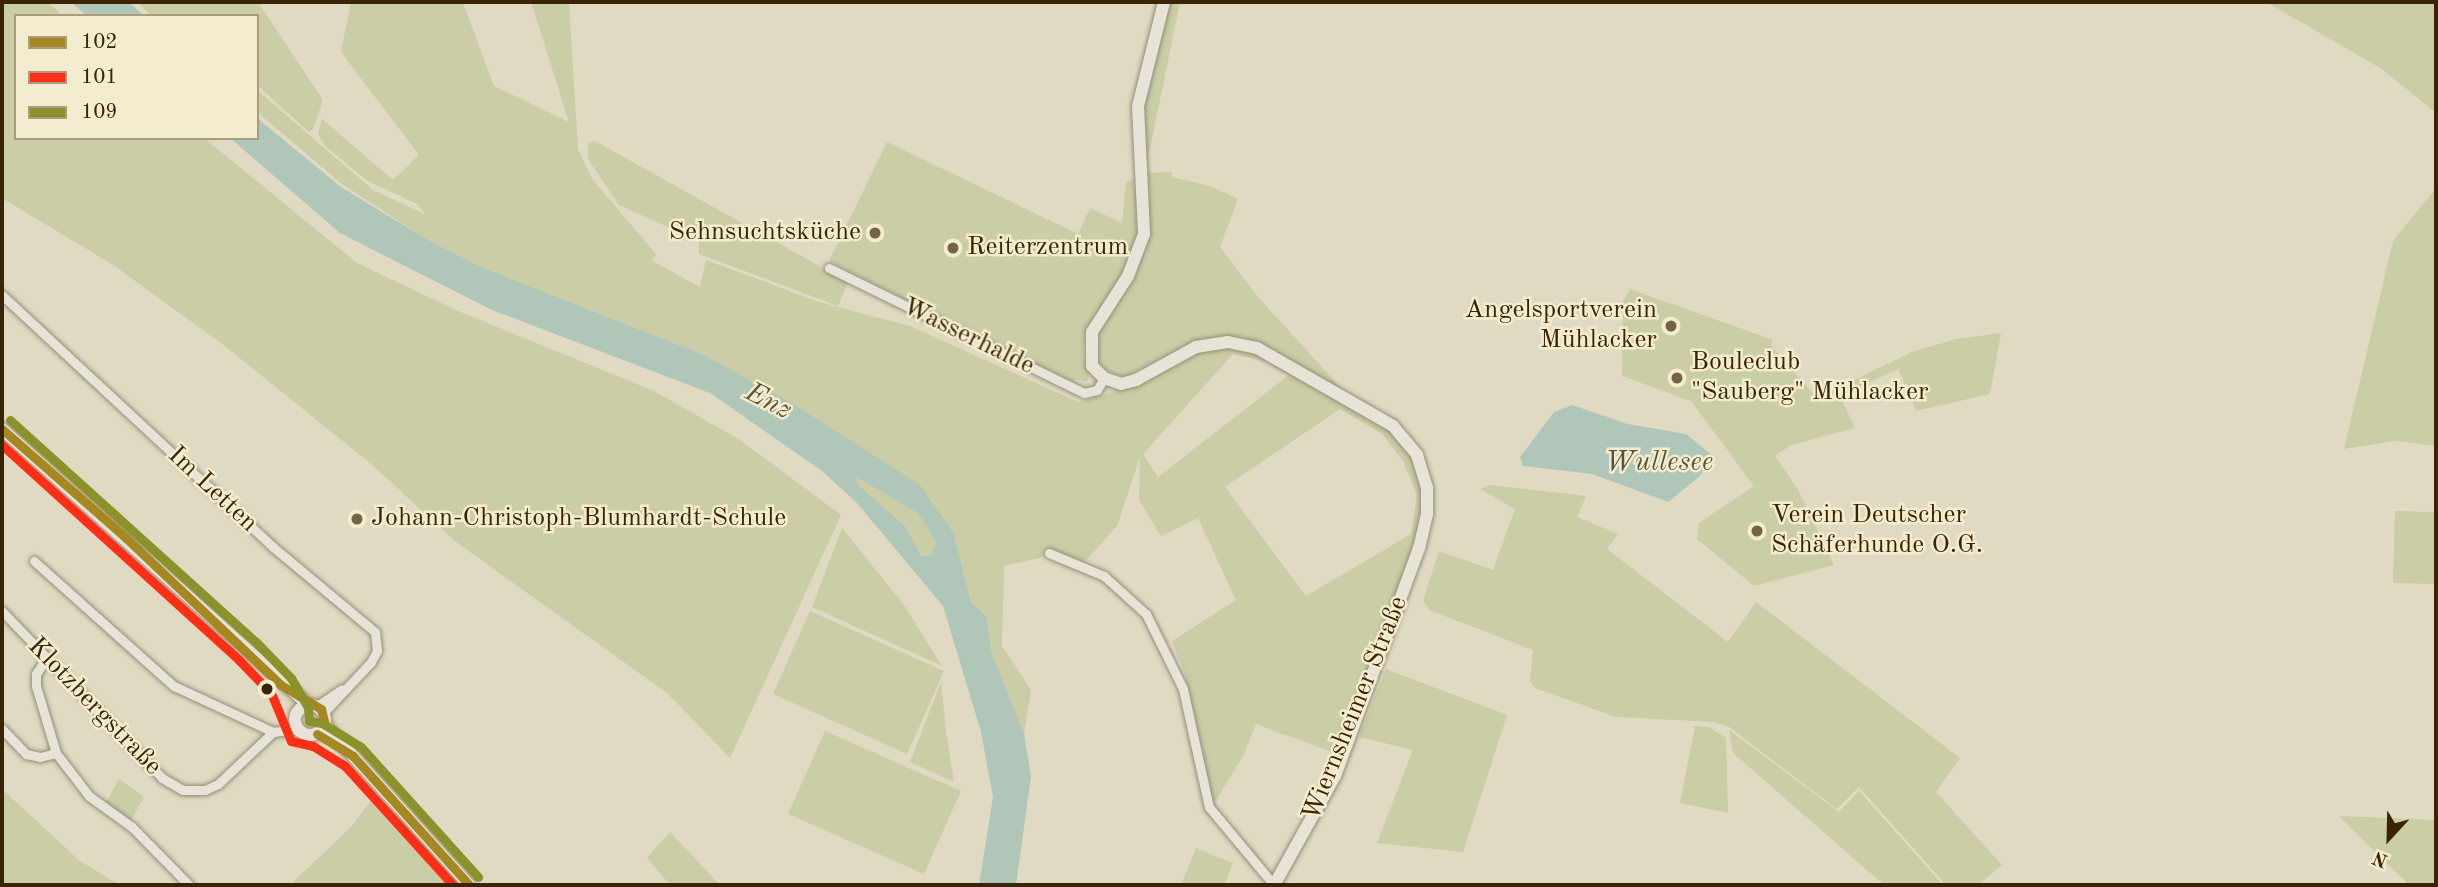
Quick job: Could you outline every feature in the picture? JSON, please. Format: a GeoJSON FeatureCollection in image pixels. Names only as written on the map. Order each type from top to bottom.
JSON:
{"type":"FeatureCollection","features":[{"type":"Feature","properties":{"kind":"main road"},"geometry":{"type":"LineString","coordinates":[[1104,378],[1092,366],[1089,343],[1098,319],[1134,264],[1144,234],[1138,106],[1164,2]]}},
{"type":"Feature","properties":{"kind":"main road","name":"Wiernsheimer Straße"},"geometry":{"type":"LineString","coordinates":[[1104,378],[1121,384],[1136,380],[1178,354],[1210,343],[1243,344],[1275,355],[1383,418],[1410,443],[1425,479],[1425,526],[1335,776],[1274,885]]}},
{"type":"Feature","properties":{"kind":"main road"},"geometry":{"type":"LineString","coordinates":[[2,429],[125,537],[315,716],[469,885]]}},
{"type":"Feature","properties":{"kind":"main road"},"geometry":{"type":"LineString","coordinates":[[315,716],[304,734],[298,729],[315,716]]}},
{"type":"Feature","properties":{"kind":"street","name":"Wasserhalde"},"geometry":{"type":"LineString","coordinates":[[829,268],[1084,393],[1097,390],[1104,378]]}},
{"type":"Feature","properties":{"kind":"street","name":"Im Letten"},"geometry":{"type":"LineString","coordinates":[[2,295],[272,547],[375,632],[377,651],[371,662],[315,716]]}},
{"type":"Feature","properties":{"kind":"street"},"geometry":{"type":"LineString","coordinates":[[1049,552],[1104,576],[1146,614],[1183,689],[1209,807],[1274,885]]}},
{"type":"Feature","properties":{"kind":"street"},"geometry":{"type":"LineString","coordinates":[[34,561],[174,686],[273,732],[298,729]]}},
{"type":"Feature","properties":{"kind":"street","name":"Klotzbergstraße"},"geometry":{"type":"LineString","coordinates":[[2,611],[162,778],[194,791],[218,784],[273,732]]}},
{"type":"Feature","properties":{"kind":"street"},"geometry":{"type":"LineString","coordinates":[[47,657],[36,674],[36,686],[56,753],[89,796],[132,827],[189,885]]}},
{"type":"Feature","properties":{"kind":"street"},"geometry":{"type":"LineString","coordinates":[[2,729],[26,754],[56,753]]}},
{"type":"Feature","properties":{"kind":"green space"},"geometry":{"type":"Polygon","coordinates":[[[2,2],[48,2],[61,14],[14,14],[14,140],[206,140],[357,263],[458,311],[654,391],[740,440],[841,515],[730,758],[667,693],[456,542],[370,463],[221,343],[113,265],[2,198],[2,2]]]}},
{"type":"Feature","properties":{"kind":"green space"},"geometry":{"type":"Polygon","coordinates":[[[137,2],[258,2],[323,100],[313,129],[309,132],[259,87],[259,14],[150,14],[137,2]]]}},
{"type":"Feature","properties":{"kind":"green space"},"geometry":{"type":"Polygon","coordinates":[[[351,2],[469,2],[463,3],[494,86],[569,122],[531,2],[569,2],[578,149],[592,179],[656,254],[652,261],[700,287],[706,260],[819,302],[910,326],[1078,402],[1125,389],[1194,351],[1224,347],[1256,352],[1383,423],[1410,451],[1421,480],[1423,506],[1419,532],[1337,754],[1256,724],[1243,756],[1212,807],[1186,677],[1172,641],[1236,600],[1198,518],[1161,536],[1139,500],[1140,457],[1117,526],[1081,566],[1053,555],[1004,566],[1002,646],[1031,690],[1024,733],[991,651],[987,617],[971,604],[954,534],[704,355],[479,266],[423,237],[342,184],[259,114],[259,92],[373,190],[426,215],[417,204],[366,180],[324,145],[318,133],[322,119],[393,180],[419,155],[341,52],[351,2]],[[1233,354],[1143,454],[1158,477],[1289,375],[1268,362],[1233,354]],[[1340,409],[1225,487],[1306,596],[1411,534],[1417,495],[1403,461],[1382,434],[1340,409]]]}},
{"type":"Feature","properties":{"kind":"green space"},"geometry":{"type":"Polygon","coordinates":[[[1168,2],[1180,2],[1145,173],[1141,117],[1168,2]]]}},
{"type":"Feature","properties":{"kind":"green space"},"geometry":{"type":"Polygon","coordinates":[[[2266,2],[2436,2],[2436,113],[2382,69],[2266,2]]]}},
{"type":"Feature","properties":{"kind":"green space"},"geometry":{"type":"Polygon","coordinates":[[[595,141],[848,282],[838,306],[699,254],[699,241],[619,205],[588,159],[588,143],[595,141]]]}},
{"type":"Feature","properties":{"kind":"green space","name":"Reiterzentrum"},"geometry":{"type":"Polygon","coordinates":[[[887,142],[1078,234],[1090,208],[1122,223],[1126,182],[1136,178],[1140,228],[1123,276],[1086,331],[1082,356],[1090,373],[1087,382],[1075,379],[1073,385],[829,261],[887,142]]]}},
{"type":"Feature","properties":{"kind":"green space"},"geometry":{"type":"Polygon","coordinates":[[[1172,172],[1172,177],[1210,186],[1238,199],[1220,247],[1259,298],[1342,389],[1256,343],[1192,344],[1123,377],[1106,370],[1097,359],[1099,331],[1149,229],[1145,173],[1172,172]]]}},
{"type":"Feature","properties":{"kind":"green space"},"geometry":{"type":"Polygon","coordinates":[[[2436,188],[2436,446],[2395,441],[2344,449],[2393,241],[2436,188]]]}},
{"type":"Feature","properties":{"kind":"green space"},"geometry":{"type":"Polygon","coordinates":[[[1630,289],[1773,340],[1771,345],[1817,398],[1912,352],[1956,339],[2001,333],[1990,394],[1916,411],[1898,369],[1840,396],[1855,428],[1791,445],[1775,456],[1797,488],[1834,565],[1754,586],[1697,539],[1699,523],[1754,486],[1691,401],[1622,376],[1623,301],[1630,289]]]}},
{"type":"Feature","properties":{"kind":"green space"},"geometry":{"type":"Polygon","coordinates":[[[856,477],[918,513],[936,542],[933,555],[921,556],[906,527],[857,485],[856,477]]]}},
{"type":"Feature","properties":{"kind":"green space"},"geometry":{"type":"Polygon","coordinates":[[[1491,485],[1586,496],[1577,517],[1618,534],[1607,549],[1728,642],[1756,602],[1960,758],[1936,792],[2002,865],[1978,885],[1946,885],[1859,787],[1837,809],[1729,727],[1714,722],[1616,717],[1535,688],[1530,682],[1533,650],[1429,610],[1423,600],[1439,551],[1493,570],[1515,509],[1480,489],[1491,485]]]}},
{"type":"Feature","properties":{"kind":"green space"},"geometry":{"type":"Polygon","coordinates":[[[2395,511],[2436,512],[2436,584],[2393,583],[2395,511]]]}},
{"type":"Feature","properties":{"kind":"green space"},"geometry":{"type":"Polygon","coordinates":[[[842,528],[904,605],[942,666],[812,607],[842,528]]]}},
{"type":"Feature","properties":{"kind":"green space"},"geometry":{"type":"Polygon","coordinates":[[[810,611],[944,671],[907,754],[773,694],[810,611]]]}},
{"type":"Feature","properties":{"kind":"green space"},"geometry":{"type":"Polygon","coordinates":[[[1386,669],[1507,715],[1463,852],[1377,843],[1413,750],[1359,737],[1386,669]]]}},
{"type":"Feature","properties":{"kind":"green space"},"geometry":{"type":"Polygon","coordinates":[[[941,682],[946,731],[954,782],[910,762],[941,682]]]}},
{"type":"Feature","properties":{"kind":"green space"},"geometry":{"type":"Polygon","coordinates":[[[1695,726],[1709,727],[1726,738],[1728,813],[1680,803],[1695,726]]]}},
{"type":"Feature","properties":{"kind":"green space"},"geometry":{"type":"Polygon","coordinates":[[[1729,730],[1839,812],[1859,791],[1943,885],[1884,885],[1733,753],[1729,730]]]}},
{"type":"Feature","properties":{"kind":"green space"},"geometry":{"type":"Polygon","coordinates":[[[825,731],[961,791],[924,874],[788,814],[825,731]]]}},
{"type":"Feature","properties":{"kind":"green space"},"geometry":{"type":"Polygon","coordinates":[[[119,779],[144,797],[130,822],[105,805],[119,779]]]}},
{"type":"Feature","properties":{"kind":"green space"},"geometry":{"type":"Polygon","coordinates":[[[2,789],[80,861],[120,885],[2,885],[2,789]]]}},
{"type":"Feature","properties":{"kind":"green space"},"geometry":{"type":"Polygon","coordinates":[[[373,798],[388,812],[398,812],[467,885],[290,885],[352,826],[373,798]]]}},
{"type":"Feature","properties":{"kind":"green space"},"geometry":{"type":"Polygon","coordinates":[[[2339,816],[2436,820],[2436,885],[2409,885],[2339,816]]]}},
{"type":"Feature","properties":{"kind":"green space"},"geometry":{"type":"Polygon","coordinates":[[[670,832],[720,885],[670,885],[647,858],[670,832]]]}},
{"type":"Feature","properties":{"kind":"green space"},"geometry":{"type":"Polygon","coordinates":[[[1196,848],[1233,863],[1224,885],[1181,885],[1196,848]]]}},
{"type":"Feature","properties":{"kind":"water"},"geometry":{"type":"Polygon","coordinates":[[[71,2],[129,2],[142,14],[85,14],[71,2]]]}},
{"type":"Feature","properties":{"kind":"water","name":"Enz"},"geometry":{"type":"Polygon","coordinates":[[[259,120],[341,187],[423,237],[479,266],[704,355],[795,405],[920,485],[954,534],[971,603],[987,617],[991,651],[1024,733],[1031,777],[1016,885],[979,885],[993,797],[981,732],[943,606],[856,502],[822,471],[710,393],[492,310],[340,233],[232,140],[259,140],[259,120]],[[856,477],[858,485],[906,527],[921,556],[932,555],[936,542],[918,513],[856,477]]]}},
{"type":"Feature","properties":{"kind":"water","name":"Wullesee"},"geometry":{"type":"Polygon","coordinates":[[[1572,405],[1628,424],[1686,434],[1713,456],[1699,477],[1668,502],[1592,474],[1523,466],[1520,457],[1554,412],[1572,405]]]}},
{"type":"Feature","properties":{"kind":"transit line","name":"109"},"geometry":{"type":"LineString","coordinates":[[10,420],[256,642],[291,678],[308,707],[309,721],[322,723],[361,747],[478,877]]}},
{"type":"Feature","properties":{"kind":"transit line","name":"102"},"geometry":{"type":"LineString","coordinates":[[2,429],[125,537],[281,685],[321,709],[325,725]]}},
{"type":"Feature","properties":{"kind":"transit line","name":"101"},"geometry":{"type":"LineString","coordinates":[[2,445],[239,660],[271,693],[291,741],[313,746],[345,766],[453,885]]}},
{"type":"Feature","properties":{"kind":"transit line","name":"102"},"geometry":{"type":"LineString","coordinates":[[317,734],[353,756],[469,885]]}},
{"type":"Feature","properties":{"kind":"place","name":"Sehnsuchtsküche"},"geometry":{"type":"Point","coordinates":[875,233]}},
{"type":"Feature","properties":{"kind":"place","name":"Reiterzentrum"},"geometry":{"type":"Point","coordinates":[953,248]}},
{"type":"Feature","properties":{"kind":"place","name":"Angelsportverein Mühlacker"},"geometry":{"type":"Point","coordinates":[1671,326]}},
{"type":"Feature","properties":{"kind":"place","name":"Bouleclub \"Sauberg\" Mühlacker"},"geometry":{"type":"Point","coordinates":[1677,378]}},
{"type":"Feature","properties":{"kind":"place","name":"Johann-Christoph-Blumhardt-Schule"},"geometry":{"type":"Point","coordinates":[357,519]}},
{"type":"Feature","properties":{"kind":"place","name":"Verein Deutscher Schäferhunde O.G."},"geometry":{"type":"Point","coordinates":[1757,531]}}]}
